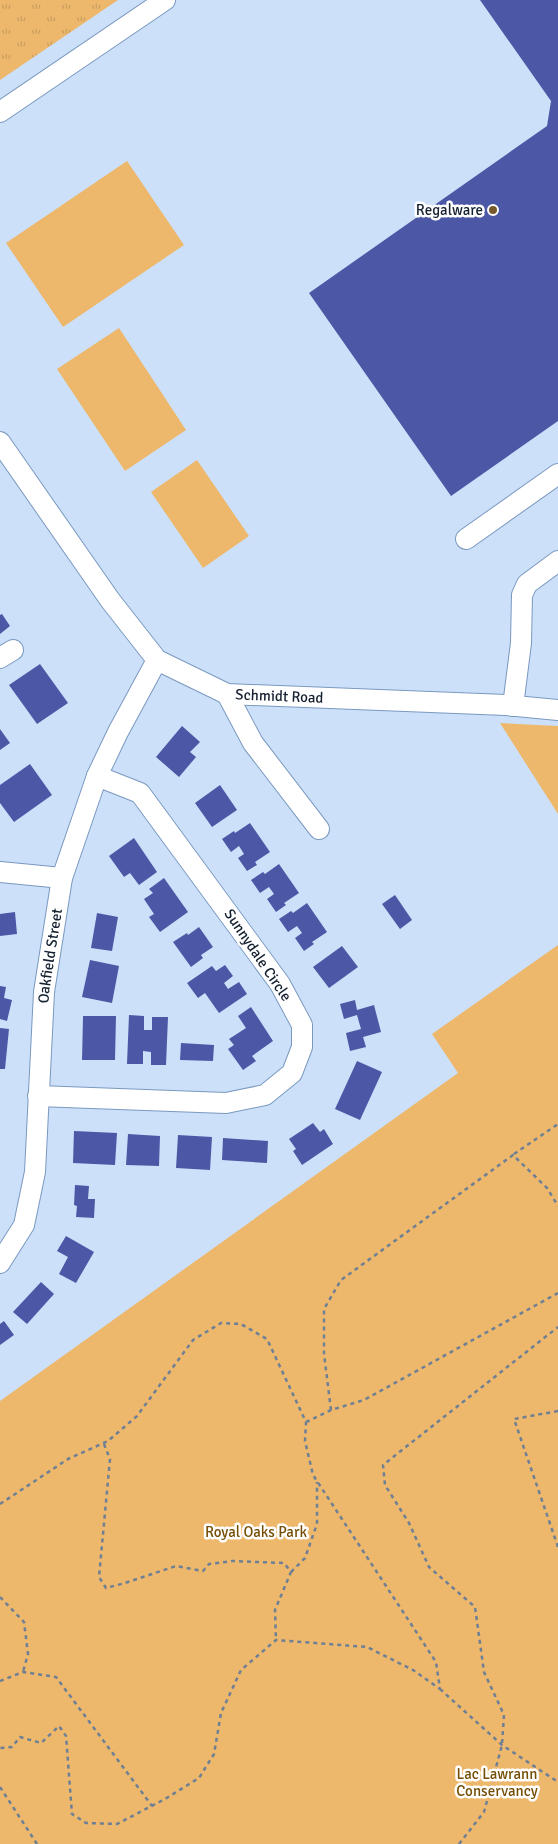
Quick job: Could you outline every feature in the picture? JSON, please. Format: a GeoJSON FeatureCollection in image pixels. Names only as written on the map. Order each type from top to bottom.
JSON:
{"type":"FeatureCollection","features":[{"type":"Feature","properties":{"kind":"street"},"geometry":{"type":"LineString","coordinates":[[0,112],[165,0]]}},
{"type":"Feature","properties":{"kind":"street","name":"Schmidt Road"},"geometry":{"type":"LineString","coordinates":[[0,442],[110,600],[156,660],[227,694],[512,706],[558,710]]}},
{"type":"Feature","properties":{"kind":"street"},"geometry":{"type":"LineString","coordinates":[[466,539],[558,474]]}},
{"type":"Feature","properties":{"kind":"street"},"geometry":{"type":"LineString","coordinates":[[512,706],[522,643],[522,596],[527,584],[558,561]]}},
{"type":"Feature","properties":{"kind":"street","name":"Oakfield Street"},"geometry":{"type":"LineString","coordinates":[[0,1263],[24,1225],[35,1172],[44,992],[62,878],[97,776],[156,660]]}},
{"type":"Feature","properties":{"kind":"street"},"geometry":{"type":"LineString","coordinates":[[227,694],[253,744],[319,829]]}},
{"type":"Feature","properties":{"kind":"street","name":"Sunnydale Circle"},"geometry":{"type":"LineString","coordinates":[[38,1096],[226,1103],[265,1095],[292,1073],[302,1047],[302,1025],[280,984],[140,793],[97,776]]}},
{"type":"Feature","properties":{"kind":"street"},"geometry":{"type":"LineString","coordinates":[[0,872],[62,878]]}},
{"type":"Feature","properties":{"kind":"path"},"geometry":{"type":"LineString","coordinates":[[331,1410],[324,1354],[324,1308],[341,1280],[558,1124]]}},
{"type":"Feature","properties":{"kind":"path"},"geometry":{"type":"LineString","coordinates":[[513,1155],[547,1188],[558,1206]]}},
{"type":"Feature","properties":{"kind":"path"},"geometry":{"type":"LineString","coordinates":[[306,1422],[331,1410],[364,1400],[558,1293]]}},
{"type":"Feature","properties":{"kind":"path"},"geometry":{"type":"LineString","coordinates":[[0,1504],[68,1459],[103,1443],[137,1416],[193,1340],[221,1323],[241,1324],[267,1339],[306,1422],[305,1441],[313,1475],[436,1662],[440,1689]]}},
{"type":"Feature","properties":{"kind":"path"},"geometry":{"type":"LineString","coordinates":[[459,1844],[484,1812],[502,1745],[504,1715],[484,1672],[475,1607],[429,1567],[409,1523],[385,1485],[383,1465],[558,1327]]}},
{"type":"Feature","properties":{"kind":"path"},"geometry":{"type":"LineString","coordinates":[[558,1411],[514,1419],[558,1546]]}},
{"type":"Feature","properties":{"kind":"path"},"geometry":{"type":"LineString","coordinates":[[103,1443],[110,1459],[99,1577],[106,1588],[125,1584],[176,1566],[202,1571],[209,1564],[232,1561],[284,1563],[291,1572]]}},
{"type":"Feature","properties":{"kind":"path"},"geometry":{"type":"LineString","coordinates":[[276,1640],[275,1610],[291,1572],[305,1558],[317,1524],[317,1482]]}},
{"type":"Feature","properties":{"kind":"path"},"geometry":{"type":"LineString","coordinates":[[0,1597],[24,1622],[28,1654],[23,1672]]}},
{"type":"Feature","properties":{"kind":"path"},"geometry":{"type":"LineString","coordinates":[[0,1748],[12,1747],[20,1736],[41,1743],[59,1726],[66,1736],[72,1814],[86,1823],[118,1824],[199,1778],[214,1754],[221,1713],[241,1670],[276,1640],[367,1647],[413,1670],[440,1689],[502,1745],[558,1782]]}},
{"type":"Feature","properties":{"kind":"path"},"geometry":{"type":"LineString","coordinates":[[0,1681],[23,1672],[56,1677],[152,1806]]}},
{"type":"Feature","properties":{"kind":"path"},"geometry":{"type":"LineString","coordinates":[[0,1786],[37,1844]]}},
{"type":"Feature","properties":{"kind":"green space"},"geometry":{"type":"Polygon","coordinates":[[[0,0],[118,0],[0,80],[0,0]]]}},
{"type":"Feature","properties":{"kind":"green space"},"geometry":{"type":"Polygon","coordinates":[[[127,161],[184,245],[63,327],[6,243],[127,161]]]}},
{"type":"Feature","properties":{"kind":"green space"},"geometry":{"type":"Polygon","coordinates":[[[119,328],[186,430],[125,471],[57,369],[119,328]]]}},
{"type":"Feature","properties":{"kind":"green space"},"geometry":{"type":"Polygon","coordinates":[[[197,460],[249,536],[203,568],[151,492],[197,460]]]}},
{"type":"Feature","properties":{"kind":"green space"},"geometry":{"type":"Polygon","coordinates":[[[500,723],[558,726],[558,814],[500,723]]]}},
{"type":"Feature","properties":{"kind":"green space","name":"Royal Oaks Park"},"geometry":{"type":"Polygon","coordinates":[[[558,945],[558,1844],[0,1844],[0,1401],[458,1073],[432,1034],[558,945]]]}},
{"type":"Feature","properties":{"kind":"building","name":"Regalware"},"geometry":{"type":"Polygon","coordinates":[[[480,0],[558,0],[558,421],[451,496],[309,293],[547,126],[551,101],[480,0]]]}},
{"type":"Feature","properties":{"kind":"building"},"geometry":{"type":"Polygon","coordinates":[[[2,614],[10,626],[0,634],[0,615],[2,614]]]}},
{"type":"Feature","properties":{"kind":"building"},"geometry":{"type":"Polygon","coordinates":[[[40,664],[68,703],[37,724],[9,685],[40,664]]]}},
{"type":"Feature","properties":{"kind":"building"},"geometry":{"type":"Polygon","coordinates":[[[182,726],[200,742],[190,752],[196,757],[179,777],[156,757],[182,726]]]}},
{"type":"Feature","properties":{"kind":"building"},"geometry":{"type":"Polygon","coordinates":[[[0,729],[10,743],[0,750],[0,729]]]}},
{"type":"Feature","properties":{"kind":"building"},"geometry":{"type":"Polygon","coordinates":[[[30,764],[52,795],[14,822],[0,803],[0,785],[30,764]]]}},
{"type":"Feature","properties":{"kind":"building"},"geometry":{"type":"Polygon","coordinates":[[[220,785],[237,810],[212,827],[195,803],[220,785]]]}},
{"type":"Feature","properties":{"kind":"building"},"geometry":{"type":"Polygon","coordinates":[[[250,823],[270,852],[255,862],[257,865],[247,871],[238,858],[244,854],[239,846],[231,852],[222,839],[250,823]]]}},
{"type":"Feature","properties":{"kind":"building"},"geometry":{"type":"Polygon","coordinates":[[[134,838],[157,872],[139,885],[130,873],[124,877],[109,856],[134,838]]]}},
{"type":"Feature","properties":{"kind":"building"},"geometry":{"type":"Polygon","coordinates":[[[279,864],[299,893],[284,903],[286,905],[276,912],[267,899],[274,894],[269,887],[260,893],[251,880],[263,872],[265,874],[279,864]]]}},
{"type":"Feature","properties":{"kind":"building"},"geometry":{"type":"Polygon","coordinates":[[[164,878],[188,912],[160,932],[149,917],[154,914],[144,899],[153,893],[149,889],[164,878]]]}},
{"type":"Feature","properties":{"kind":"building"},"geometry":{"type":"Polygon","coordinates":[[[395,895],[412,920],[400,929],[382,904],[395,895]]]}},
{"type":"Feature","properties":{"kind":"building"},"geometry":{"type":"Polygon","coordinates":[[[307,903],[327,932],[312,942],[314,944],[304,951],[295,938],[302,933],[297,926],[288,932],[279,919],[291,911],[293,913],[307,903]]]}},
{"type":"Feature","properties":{"kind":"building"},"geometry":{"type":"Polygon","coordinates":[[[15,912],[17,934],[0,936],[0,914],[15,912]]]}},
{"type":"Feature","properties":{"kind":"building"},"geometry":{"type":"Polygon","coordinates":[[[97,913],[118,917],[112,951],[91,948],[97,913]]]}},
{"type":"Feature","properties":{"kind":"building"},"geometry":{"type":"Polygon","coordinates":[[[199,927],[213,947],[201,955],[203,958],[191,967],[173,942],[199,927]]]}},
{"type":"Feature","properties":{"kind":"building"},"geometry":{"type":"Polygon","coordinates":[[[342,946],[358,967],[329,988],[313,967],[342,946]]]}},
{"type":"Feature","properties":{"kind":"building"},"geometry":{"type":"Polygon","coordinates":[[[90,960],[119,966],[112,1003],[82,997],[90,960]]]}},
{"type":"Feature","properties":{"kind":"building"},"geometry":{"type":"Polygon","coordinates":[[[225,965],[233,976],[224,983],[228,989],[239,982],[247,994],[219,1013],[205,993],[198,998],[187,983],[212,966],[216,971],[225,965]]]}},
{"type":"Feature","properties":{"kind":"building"},"geometry":{"type":"Polygon","coordinates":[[[0,986],[6,987],[4,998],[12,1000],[7,1021],[0,1019],[0,986]]]}},
{"type":"Feature","properties":{"kind":"building"},"geometry":{"type":"Polygon","coordinates":[[[355,1000],[357,1010],[374,1005],[381,1032],[363,1037],[366,1047],[350,1051],[346,1033],[361,1029],[357,1015],[344,1019],[340,1004],[355,1000]]]}},
{"type":"Feature","properties":{"kind":"building"},"geometry":{"type":"Polygon","coordinates":[[[251,1007],[273,1041],[252,1056],[256,1061],[243,1070],[228,1049],[234,1045],[229,1039],[246,1028],[238,1016],[251,1007]]]}},
{"type":"Feature","properties":{"kind":"building"},"geometry":{"type":"Polygon","coordinates":[[[129,1015],[144,1016],[144,1030],[152,1030],[152,1017],[168,1017],[166,1065],[151,1065],[151,1052],[143,1051],[143,1064],[127,1064],[129,1015]]]}},
{"type":"Feature","properties":{"kind":"building"},"geometry":{"type":"Polygon","coordinates":[[[83,1016],[116,1016],[115,1060],[82,1060],[83,1016]]]}},
{"type":"Feature","properties":{"kind":"building"},"geometry":{"type":"Polygon","coordinates":[[[0,1028],[9,1029],[5,1069],[0,1069],[0,1028]]]}},
{"type":"Feature","properties":{"kind":"building"},"geometry":{"type":"Polygon","coordinates":[[[181,1043],[214,1045],[213,1061],[180,1060],[181,1043]]]}},
{"type":"Feature","properties":{"kind":"building"},"geometry":{"type":"Polygon","coordinates":[[[357,1061],[382,1072],[360,1120],[335,1109],[357,1061]]]}},
{"type":"Feature","properties":{"kind":"building"},"geometry":{"type":"Polygon","coordinates":[[[313,1123],[320,1132],[324,1129],[333,1144],[302,1165],[293,1151],[296,1149],[289,1139],[313,1123]]]}},
{"type":"Feature","properties":{"kind":"building"},"geometry":{"type":"Polygon","coordinates":[[[74,1131],[117,1133],[115,1165],[73,1163],[74,1131]]]}},
{"type":"Feature","properties":{"kind":"building"},"geometry":{"type":"Polygon","coordinates":[[[128,1134],[160,1136],[159,1166],[126,1165],[128,1134]]]}},
{"type":"Feature","properties":{"kind":"building"},"geometry":{"type":"Polygon","coordinates":[[[178,1135],[212,1137],[210,1170],[176,1168],[178,1135]]]}},
{"type":"Feature","properties":{"kind":"building"},"geometry":{"type":"Polygon","coordinates":[[[223,1138],[268,1141],[267,1163],[222,1160],[223,1138]]]}},
{"type":"Feature","properties":{"kind":"building"},"geometry":{"type":"Polygon","coordinates":[[[75,1185],[89,1186],[88,1199],[95,1199],[94,1218],[76,1217],[77,1206],[74,1205],[75,1185]]]}},
{"type":"Feature","properties":{"kind":"building"},"geometry":{"type":"Polygon","coordinates":[[[66,1236],[94,1252],[76,1283],[59,1274],[68,1257],[57,1251],[66,1236]]]}},
{"type":"Feature","properties":{"kind":"building"},"geometry":{"type":"Polygon","coordinates":[[[41,1282],[54,1294],[27,1324],[13,1312],[41,1282]]]}},
{"type":"Feature","properties":{"kind":"building"},"geometry":{"type":"Polygon","coordinates":[[[4,1321],[14,1335],[0,1345],[0,1324],[4,1321]]]}},
{"type":"Feature","properties":{"kind":"place","name":"Regalware"},"geometry":{"type":"Point","coordinates":[493,210]}},
{"type":"Feature","properties":{"kind":"park label","name":"Lac Lawrann Conservancy"},"geometry":{"type":"Point","coordinates":[497,1782]}}]}
